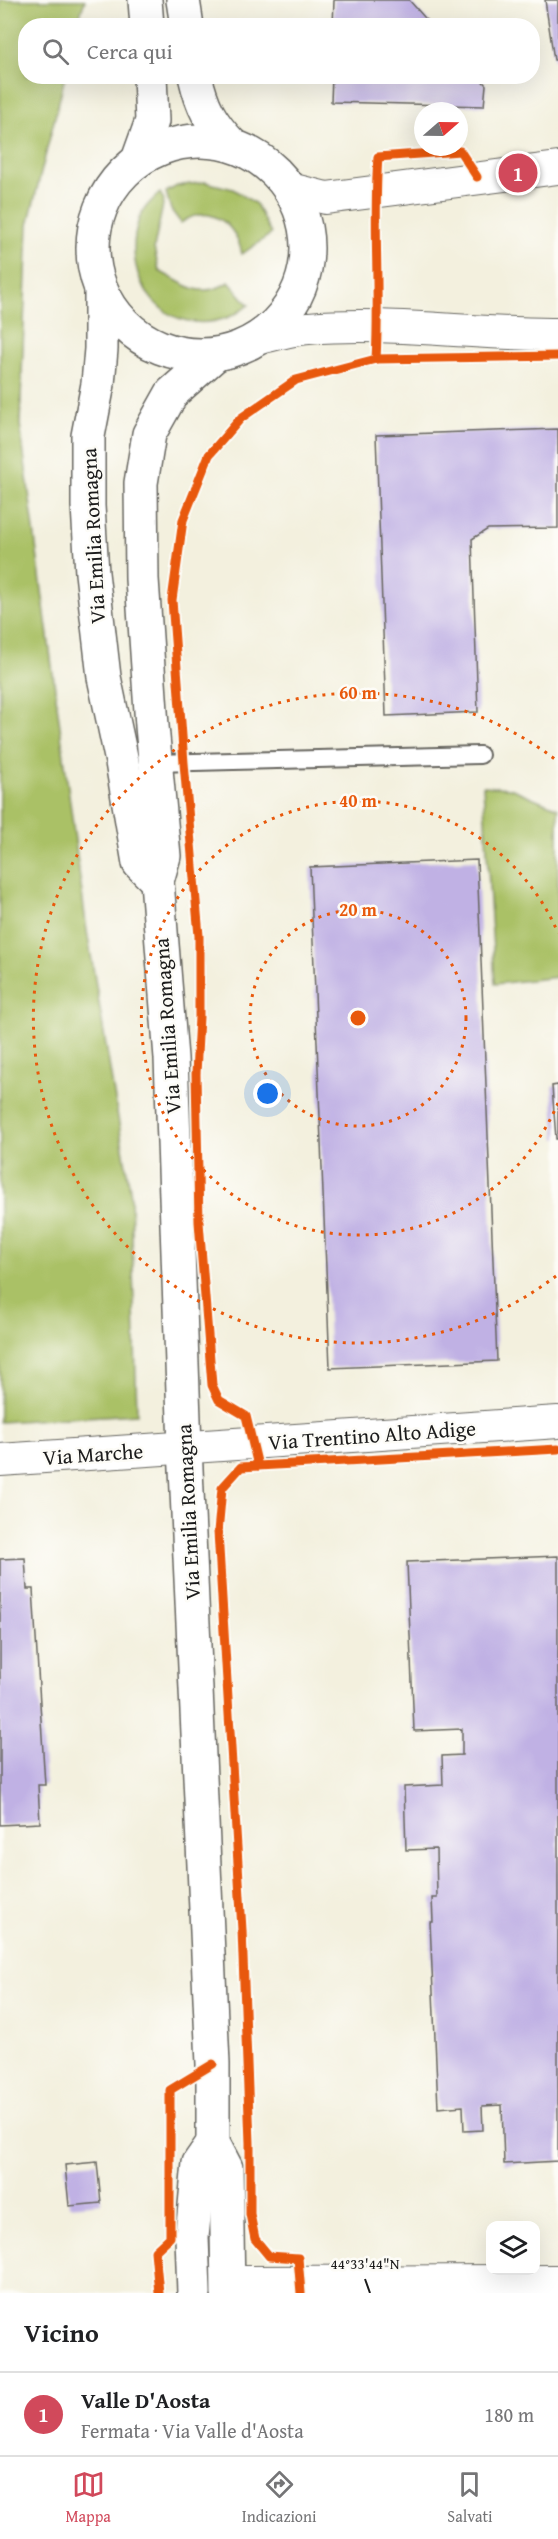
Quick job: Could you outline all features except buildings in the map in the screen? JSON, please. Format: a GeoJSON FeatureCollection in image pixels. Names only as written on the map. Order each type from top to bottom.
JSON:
{"type":"FeatureCollection","features":[{"type":"Feature","properties":{"kind":"street"},"geometry":{"type":"LineString","coordinates":[[145,0],[146,18]]}},
{"type":"Feature","properties":{"kind":"street"},"geometry":{"type":"LineString","coordinates":[[183,0],[186,18]]}},
{"type":"Feature","properties":{"kind":"street","name":"Via Emilia Romagna"},"geometry":{"type":"LineString","coordinates":[[138,160],[152,121],[150,84]]}},
{"type":"Feature","properties":{"kind":"street","name":"Via Emilia Romagna"},"geometry":{"type":"LineString","coordinates":[[197,84],[200,98],[212,123],[231,144]]}},
{"type":"Feature","properties":{"kind":"street","name":"Via Emilia Romagna"},"geometry":{"type":"LineString","coordinates":[[206,140],[231,144],[264,161],[290,189],[299,205],[308,242],[303,279],[286,312],[260,338],[231,351],[215,355],[192,355],[169,351],[148,342],[112,311],[101,290],[94,267],[92,242],[96,219],[105,196],[119,176],[138,160],[159,148],[182,141],[206,140]]}},
{"type":"Feature","properties":{"kind":"street"},"geometry":{"type":"LineString","coordinates":[[290,189],[326,198],[558,168]]}},
{"type":"Feature","properties":{"kind":"street","name":"Via Emilia Romagna"},"geometry":{"type":"LineString","coordinates":[[101,290],[100,361],[88,436],[92,573],[104,677],[122,762],[139,863],[157,881]]}},
{"type":"Feature","properties":{"kind":"street"},"geometry":{"type":"LineString","coordinates":[[260,338],[307,328],[378,326],[558,334]]}},
{"type":"Feature","properties":{"kind":"street","name":"Via Emilia Romagna"},"geometry":{"type":"LineString","coordinates":[[215,355],[172,393],[149,434],[141,483],[142,579],[164,856],[157,881],[171,1059],[185,1448],[213,2064],[213,2143],[226,2168],[228,2288]]}},
{"type":"Feature","properties":{"kind":"street","name":"Via Trentino Alto Adige"},"geometry":{"type":"LineString","coordinates":[[185,1448],[558,1422]]}},
{"type":"Feature","properties":{"kind":"street","name":"Via Marche"},"geometry":{"type":"LineString","coordinates":[[0,1461],[185,1448]]}},
{"type":"Feature","properties":{"kind":"street","name":"Via Emilia Romagna"},"geometry":{"type":"LineString","coordinates":[[194,2293],[192,2237],[199,2163],[213,2143]]}},
{"type":"Feature","properties":{"kind":"street"},"geometry":{"type":"LineString","coordinates":[[228,2288],[558,2281]]}},
{"type":"Feature","properties":{"kind":"lane"},"geometry":{"type":"LineString","coordinates":[[156,763],[480,755]]}},
{"type":"Feature","properties":{"kind":"green space"},"geometry":{"type":"Polygon","coordinates":[[[0,0],[85,0],[79,18],[18,18],[18,84],[63,84],[28,225],[20,424],[87,931],[131,1196],[137,1414],[0,1422],[0,0]]]}},
{"type":"Feature","properties":{"kind":"green space"},"geometry":{"type":"Polygon","coordinates":[[[205,182],[233,189],[256,204],[271,234],[242,254],[234,234],[220,219],[202,215],[181,223],[171,210],[166,192],[177,186],[205,182]]]}},
{"type":"Feature","properties":{"kind":"green space"},"geometry":{"type":"Polygon","coordinates":[[[160,193],[164,200],[154,248],[159,271],[185,285],[201,290],[210,290],[229,282],[249,305],[232,316],[206,322],[186,321],[168,313],[153,301],[142,284],[136,265],[134,244],[141,214],[160,193]]]}},
{"type":"Feature","properties":{"kind":"green space"},"geometry":{"type":"Polygon","coordinates":[[[483,786],[510,788],[558,808],[558,977],[495,984],[483,786]]]}},
{"type":"Feature","properties":{"kind":"cycle path"},"geometry":{"type":"LineString","coordinates":[[301,2293],[298,2258],[269,2256],[255,2239],[250,2214],[250,2143],[242,1930],[218,1532],[222,1488],[241,1467],[258,1466],[246,1416],[219,1400],[212,1385],[199,1222],[196,1074],[199,936],[172,600],[183,520],[209,455],[241,418],[296,380],[376,359],[378,157],[460,151],[477,177]]}},
{"type":"Feature","properties":{"kind":"cycle path"},"geometry":{"type":"LineString","coordinates":[[376,359],[558,356]]}},
{"type":"Feature","properties":{"kind":"cycle path"},"geometry":{"type":"LineString","coordinates":[[258,1466],[558,1449]]}},
{"type":"Feature","properties":{"kind":"cycle path"},"geometry":{"type":"LineString","coordinates":[[159,2293],[155,2251],[170,2237],[170,2090],[213,2064]]}},
{"type":"Feature","properties":{"kind":"place","name":"Valle D'Aosta"},"geometry":{"type":"Point","coordinates":[518,173]}}]}
